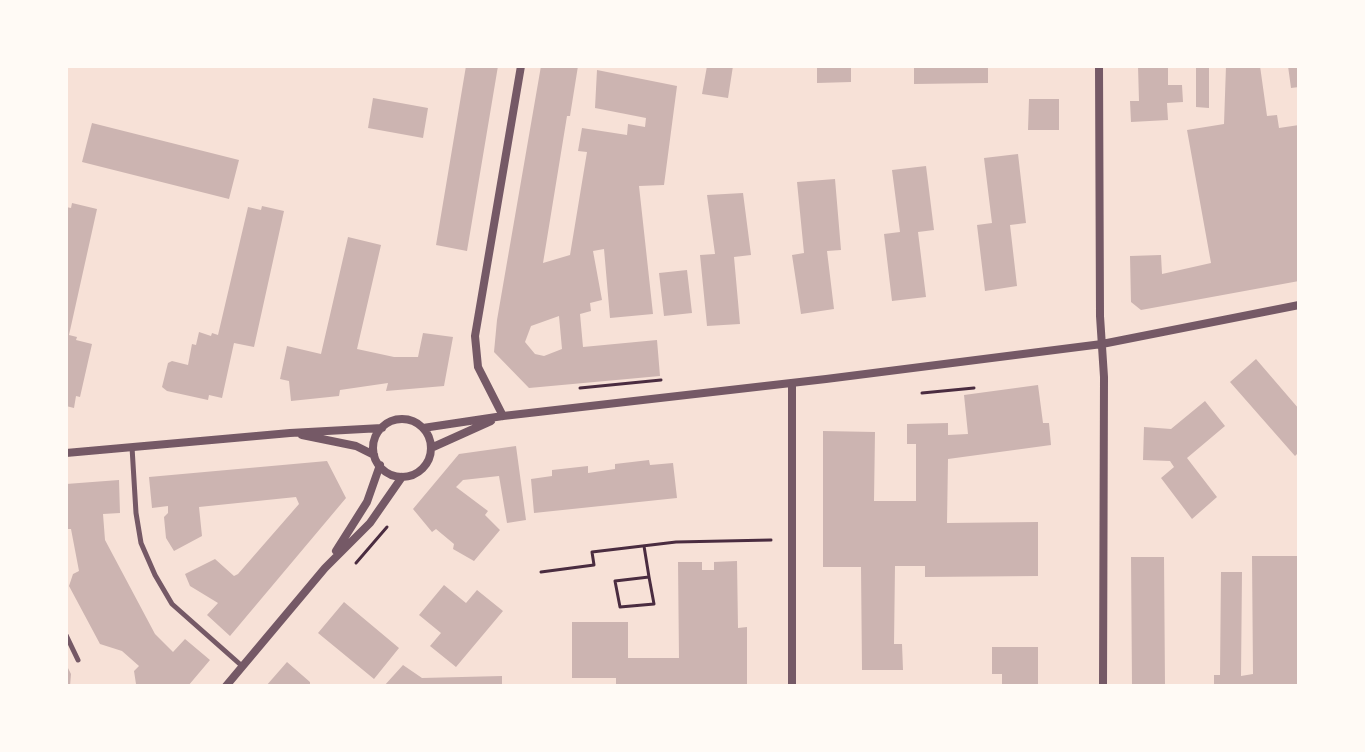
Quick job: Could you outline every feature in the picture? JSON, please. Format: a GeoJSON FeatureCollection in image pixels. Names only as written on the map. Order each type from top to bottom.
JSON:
{"type":"FeatureCollection","features":[{"type":"Feature","properties":{"kind":"street"},"geometry":{"type":"LineString","coordinates":[[503,416],[478,367],[475,336],[521,66]]}},
{"type":"Feature","properties":{"kind":"street"},"geometry":{"type":"LineString","coordinates":[[1099,66],[1103,686]]}},
{"type":"Feature","properties":{"kind":"street"},"geometry":{"type":"LineString","coordinates":[[423,428],[1102,344],[1299,305]]}},
{"type":"Feature","properties":{"kind":"street"},"geometry":{"type":"LineString","coordinates":[[792,383],[792,686]]}},
{"type":"Feature","properties":{"kind":"street"},"geometry":{"type":"LineString","coordinates":[[431,448],[503,416]]}},
{"type":"Feature","properties":{"kind":"street"},"geometry":{"type":"LineString","coordinates":[[290,433],[356,446],[374,455],[390,474],[402,477],[423,468],[431,448],[429,437],[423,428],[405,419],[394,420],[382,428],[375,440],[374,455]]}},
{"type":"Feature","properties":{"kind":"street"},"geometry":{"type":"LineString","coordinates":[[66,453],[382,428]]}},
{"type":"Feature","properties":{"kind":"street"},"geometry":{"type":"LineString","coordinates":[[325,568],[367,502],[380,465]]}},
{"type":"Feature","properties":{"kind":"street"},"geometry":{"type":"LineString","coordinates":[[226,686],[325,568],[370,523],[402,477]]}},
{"type":"Feature","properties":{"kind":"lane"},"geometry":{"type":"LineString","coordinates":[[132,447],[141,543],[155,575],[172,604],[242,666]]}},
{"type":"Feature","properties":{"kind":"lane"},"geometry":{"type":"LineString","coordinates":[[66,635],[78,660]]}},
{"type":"Feature","properties":{"kind":"path"},"geometry":{"type":"LineString","coordinates":[[580,388],[661,380]]}},
{"type":"Feature","properties":{"kind":"path"},"geometry":{"type":"LineString","coordinates":[[922,393],[974,388]]}},
{"type":"Feature","properties":{"kind":"path"},"geometry":{"type":"LineString","coordinates":[[356,563],[387,527]]}},
{"type":"Feature","properties":{"kind":"path"},"geometry":{"type":"LineString","coordinates":[[541,572],[594,565],[592,552],[676,542],[771,540]]}},
{"type":"Feature","properties":{"kind":"path"},"geometry":{"type":"LineString","coordinates":[[644,546],[654,604],[620,607],[615,581],[649,577]]}},
{"type":"Feature","properties":{"kind":"building"},"geometry":{"type":"Polygon","coordinates":[[[466,66],[498,66],[467,251],[436,245],[466,66]]]}},
{"type":"Feature","properties":{"kind":"building"},"geometry":{"type":"Polygon","coordinates":[[[541,66],[578,66],[543,263],[570,255],[587,152],[578,151],[582,128],[627,135],[628,124],[645,127],[646,118],[595,108],[597,70],[677,86],[664,185],[639,186],[653,314],[610,318],[604,249],[593,251],[602,300],[590,303],[591,311],[580,314],[583,347],[657,340],[660,376],[529,388],[494,352],[541,66]],[[559,316],[531,326],[525,342],[535,354],[544,356],[562,349],[559,316]]]}},
{"type":"Feature","properties":{"kind":"building"},"geometry":{"type":"Polygon","coordinates":[[[707,66],[733,66],[728,98],[702,94],[707,66]]]}},
{"type":"Feature","properties":{"kind":"building"},"geometry":{"type":"Polygon","coordinates":[[[817,66],[851,66],[851,82],[817,83],[817,66]]]}},
{"type":"Feature","properties":{"kind":"building"},"geometry":{"type":"Polygon","coordinates":[[[914,66],[988,66],[988,83],[914,84],[914,66]]]}},
{"type":"Feature","properties":{"kind":"building"},"geometry":{"type":"Polygon","coordinates":[[[1138,66],[1168,66],[1168,85],[1182,85],[1183,102],[1167,103],[1168,120],[1131,122],[1130,101],[1139,101],[1138,66]]]}},
{"type":"Feature","properties":{"kind":"building"},"geometry":{"type":"Polygon","coordinates":[[[1196,66],[1209,66],[1209,108],[1196,107],[1196,66]]]}},
{"type":"Feature","properties":{"kind":"building"},"geometry":{"type":"Polygon","coordinates":[[[1226,66],[1260,66],[1267,116],[1277,115],[1279,128],[1299,125],[1299,281],[1141,310],[1131,302],[1130,256],[1161,255],[1162,274],[1211,263],[1187,130],[1224,124],[1226,66]]]}},
{"type":"Feature","properties":{"kind":"building"},"geometry":{"type":"Polygon","coordinates":[[[1288,66],[1299,66],[1299,87],[1291,88],[1288,66]]]}},
{"type":"Feature","properties":{"kind":"building"},"geometry":{"type":"Polygon","coordinates":[[[373,98],[428,108],[423,138],[368,128],[373,98]]]}},
{"type":"Feature","properties":{"kind":"building"},"geometry":{"type":"Polygon","coordinates":[[[1029,99],[1059,99],[1059,130],[1028,130],[1029,99]]]}},
{"type":"Feature","properties":{"kind":"building"},"geometry":{"type":"Polygon","coordinates":[[[92,123],[239,160],[229,199],[82,162],[92,123]]]}},
{"type":"Feature","properties":{"kind":"building"},"geometry":{"type":"Polygon","coordinates":[[[1018,154],[1026,223],[1010,225],[1017,286],[985,291],[977,225],[992,223],[984,158],[1018,154]]]}},
{"type":"Feature","properties":{"kind":"building"},"geometry":{"type":"Polygon","coordinates":[[[926,166],[934,230],[918,232],[926,297],[892,301],[884,234],[900,232],[892,170],[926,166]]]}},
{"type":"Feature","properties":{"kind":"building"},"geometry":{"type":"Polygon","coordinates":[[[835,179],[841,250],[827,251],[834,309],[801,314],[792,255],[804,253],[797,182],[835,179]]]}},
{"type":"Feature","properties":{"kind":"building"},"geometry":{"type":"Polygon","coordinates":[[[743,193],[751,255],[734,257],[740,324],[707,326],[700,255],[715,254],[707,195],[743,193]]]}},
{"type":"Feature","properties":{"kind":"building"},"geometry":{"type":"Polygon","coordinates":[[[72,203],[97,209],[69,335],[92,344],[80,397],[76,396],[74,408],[66,406],[66,207],[71,208],[72,203]]]}},
{"type":"Feature","properties":{"kind":"building"},"geometry":{"type":"Polygon","coordinates":[[[262,206],[284,211],[254,347],[234,343],[222,398],[209,395],[208,400],[167,391],[162,387],[168,363],[188,365],[192,344],[196,345],[199,332],[218,335],[248,207],[261,210],[262,206]]]}},
{"type":"Feature","properties":{"kind":"building"},"geometry":{"type":"Polygon","coordinates":[[[348,237],[381,245],[357,349],[394,357],[418,357],[423,333],[453,337],[444,386],[386,391],[388,383],[340,390],[339,396],[291,401],[289,381],[280,379],[287,346],[321,354],[348,237]]]}},
{"type":"Feature","properties":{"kind":"building"},"geometry":{"type":"Polygon","coordinates":[[[687,270],[692,313],[664,316],[659,273],[687,270]]]}},
{"type":"Feature","properties":{"kind":"building"},"geometry":{"type":"Polygon","coordinates":[[[1256,359],[1299,409],[1299,452],[1295,456],[1230,382],[1256,359]]]}},
{"type":"Feature","properties":{"kind":"building"},"geometry":{"type":"Polygon","coordinates":[[[1038,385],[1043,423],[1049,423],[1051,445],[948,459],[947,523],[1038,522],[1038,576],[925,577],[925,566],[895,566],[894,644],[902,644],[903,670],[862,670],[861,567],[823,567],[823,431],[875,432],[874,501],[916,501],[916,444],[907,444],[907,424],[948,423],[948,435],[968,434],[964,395],[1038,385]]]}},
{"type":"Feature","properties":{"kind":"building"},"geometry":{"type":"Polygon","coordinates":[[[1205,401],[1225,426],[1187,458],[1217,497],[1192,519],[1161,478],[1174,467],[1170,461],[1143,460],[1144,427],[1171,429],[1205,401]]]}},
{"type":"Feature","properties":{"kind":"building"},"geometry":{"type":"Polygon","coordinates":[[[516,446],[526,520],[507,523],[499,476],[463,480],[456,487],[488,511],[485,515],[500,530],[474,561],[453,549],[454,544],[436,529],[432,532],[413,509],[459,454],[516,446]]]}},
{"type":"Feature","properties":{"kind":"building"},"geometry":{"type":"Polygon","coordinates":[[[649,460],[650,465],[673,463],[677,498],[534,513],[531,479],[552,476],[552,470],[588,466],[588,473],[615,469],[615,464],[649,460]]]}},
{"type":"Feature","properties":{"kind":"building"},"geometry":{"type":"Polygon","coordinates":[[[327,461],[346,498],[230,636],[207,615],[218,603],[190,586],[185,574],[215,559],[234,576],[238,574],[299,504],[296,497],[199,507],[202,536],[174,551],[166,538],[164,517],[168,506],[152,508],[149,477],[327,461]]]}},
{"type":"Feature","properties":{"kind":"building"},"geometry":{"type":"Polygon","coordinates":[[[119,480],[120,513],[103,514],[105,540],[155,634],[173,652],[185,639],[210,660],[188,686],[136,684],[134,671],[139,666],[122,651],[100,644],[69,586],[73,574],[79,571],[71,529],[66,529],[66,484],[119,480]]]}},
{"type":"Feature","properties":{"kind":"building"},"geometry":{"type":"Polygon","coordinates":[[[1252,556],[1299,556],[1299,686],[1214,686],[1214,675],[1220,675],[1221,572],[1242,572],[1241,676],[1253,674],[1252,556]]]}},
{"type":"Feature","properties":{"kind":"building"},"geometry":{"type":"Polygon","coordinates":[[[1131,557],[1164,557],[1165,686],[1132,686],[1131,557]]]}},
{"type":"Feature","properties":{"kind":"building"},"geometry":{"type":"Polygon","coordinates":[[[737,561],[738,628],[747,627],[747,684],[616,686],[616,678],[572,678],[572,622],[628,622],[628,658],[679,658],[678,562],[702,562],[702,570],[714,570],[714,562],[737,561]]]}},
{"type":"Feature","properties":{"kind":"building"},"geometry":{"type":"Polygon","coordinates":[[[444,585],[466,603],[477,590],[503,611],[456,667],[430,646],[441,633],[419,615],[444,585]]]}},
{"type":"Feature","properties":{"kind":"building"},"geometry":{"type":"Polygon","coordinates":[[[344,602],[399,648],[374,679],[318,633],[344,602]]]}},
{"type":"Feature","properties":{"kind":"building"},"geometry":{"type":"Polygon","coordinates":[[[992,647],[1038,647],[1038,686],[1002,686],[1002,674],[992,674],[992,647]]]}},
{"type":"Feature","properties":{"kind":"building"},"geometry":{"type":"Polygon","coordinates":[[[287,662],[310,682],[310,686],[266,686],[287,662]]]}},
{"type":"Feature","properties":{"kind":"building"},"geometry":{"type":"Polygon","coordinates":[[[66,664],[71,674],[70,686],[66,686],[66,664]]]}},
{"type":"Feature","properties":{"kind":"building"},"geometry":{"type":"Polygon","coordinates":[[[403,665],[422,678],[502,676],[502,686],[384,686],[403,665]]]}}]}
